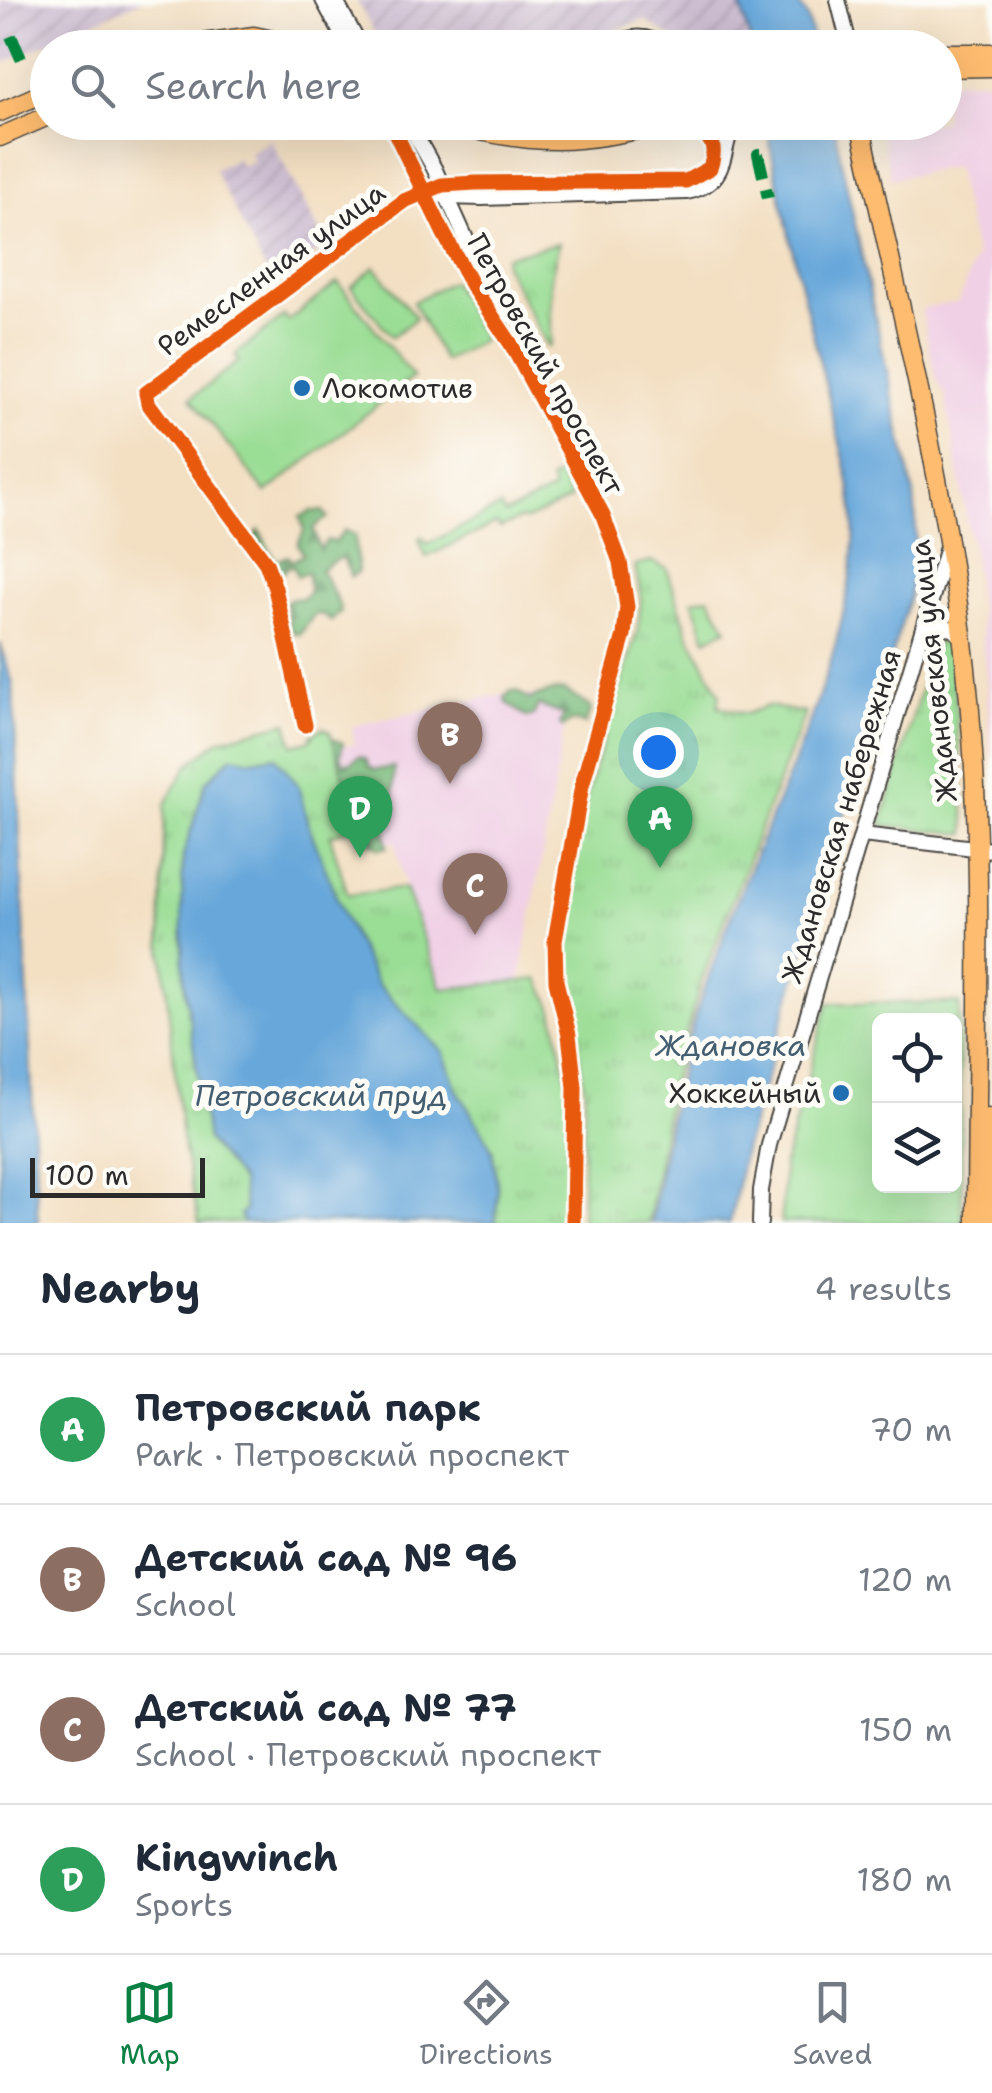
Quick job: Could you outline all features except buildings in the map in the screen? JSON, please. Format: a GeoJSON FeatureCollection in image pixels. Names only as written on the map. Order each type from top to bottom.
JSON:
{"type":"FeatureCollection","features":[{"type":"Feature","properties":{"kind":"main road"},"geometry":{"type":"LineString","coordinates":[[962,53],[992,52]]}},
{"type":"Feature","properties":{"kind":"main road"},"geometry":{"type":"LineString","coordinates":[[962,68],[992,67]]}},
{"type":"Feature","properties":{"kind":"main road"},"geometry":{"type":"LineString","coordinates":[[0,112],[30,99]]}},
{"type":"Feature","properties":{"kind":"main road"},"geometry":{"type":"LineString","coordinates":[[0,137],[30,124]]}},
{"type":"Feature","properties":{"kind":"main road"},"geometry":{"type":"LineString","coordinates":[[542,140],[579,140]]}},
{"type":"Feature","properties":{"kind":"main road","name":"Ждановская улица"},"geometry":{"type":"LineString","coordinates":[[864,140],[948,542],[986,849],[976,1223]]}},
{"type":"Feature","properties":{"kind":"main road","name":"Ждановская улица"},"geometry":{"type":"LineString","coordinates":[[875,140],[964,563],[973,632],[986,849],[989,1223]]}},
{"type":"Feature","properties":{"kind":"street"},"geometry":{"type":"LineString","coordinates":[[323,0],[343,30]]}},
{"type":"Feature","properties":{"kind":"street"},"geometry":{"type":"LineString","coordinates":[[335,0],[347,30]]}},
{"type":"Feature","properties":{"kind":"street"},"geometry":{"type":"LineString","coordinates":[[838,0],[846,30]]}},
{"type":"Feature","properties":{"kind":"street","name":"Петровский проспект"},"geometry":{"type":"LineString","coordinates":[[399,140],[472,286],[512,344]]}},
{"type":"Feature","properties":{"kind":"street","name":"Петровский проспект"},"geometry":{"type":"LineString","coordinates":[[418,140],[492,291],[512,344],[613,537],[627,607],[622,644],[582,785],[555,941],[556,981],[576,1087],[573,1223]]}},
{"type":"Feature","properties":{"kind":"street"},"geometry":{"type":"LineString","coordinates":[[445,191],[686,181],[710,168],[714,156],[709,140]]}},
{"type":"Feature","properties":{"kind":"street"},"geometry":{"type":"LineString","coordinates":[[445,191],[687,192],[714,180],[728,140]]}},
{"type":"Feature","properties":{"kind":"street","name":"Ремесленная улица"},"geometry":{"type":"LineString","coordinates":[[305,724],[266,563],[148,403],[146,392],[404,201],[425,190],[445,191]]}},
{"type":"Feature","properties":{"kind":"street","name":"Ждановская набережная"},"geometry":{"type":"LineString","coordinates":[[760,1223],[769,1146],[948,542]]}},
{"type":"Feature","properties":{"kind":"street"},"geometry":{"type":"LineString","coordinates":[[922,632],[939,624],[956,630],[962,638]]}},
{"type":"Feature","properties":{"kind":"street"},"geometry":{"type":"LineString","coordinates":[[862,835],[986,849]]}},
{"type":"Feature","properties":{"kind":"shaded area"},"geometry":{"type":"Polygon","coordinates":[[[0,0],[142,0],[76,30],[30,30],[30,51],[0,65],[0,0]]]}},
{"type":"Feature","properties":{"kind":"shaded area"},"geometry":{"type":"Polygon","coordinates":[[[356,0],[739,0],[747,30],[660,30],[645,20],[616,30],[373,30],[356,0]]]}},
{"type":"Feature","properties":{"kind":"shaded area"},"geometry":{"type":"Polygon","coordinates":[[[992,80],[992,148],[988,149],[992,173],[992,771],[974,561],[945,395],[936,379],[921,309],[958,302],[976,257],[955,166],[891,179],[883,140],[962,140],[962,81],[992,80]]]}},
{"type":"Feature","properties":{"kind":"shaded area"},"geometry":{"type":"Polygon","coordinates":[[[271,140],[327,246],[271,281],[214,170],[237,158],[241,166],[253,161],[250,152],[271,140]]]}},
{"type":"Feature","properties":{"kind":"shaded area"},"geometry":{"type":"Polygon","coordinates":[[[507,693],[558,697],[565,724],[520,981],[442,989],[405,888],[395,841],[374,845],[334,748],[355,744],[352,726],[507,693]]]}},
{"type":"Feature","properties":{"kind":"green space"},"geometry":{"type":"Polygon","coordinates":[[[559,243],[551,277],[548,347],[504,264],[506,256],[559,243]]]}},
{"type":"Feature","properties":{"kind":"green space"},"geometry":{"type":"Polygon","coordinates":[[[375,267],[416,318],[392,337],[351,287],[375,267]]]}},
{"type":"Feature","properties":{"kind":"green space"},"geometry":{"type":"Polygon","coordinates":[[[452,281],[483,340],[444,361],[413,302],[452,281]]]}},
{"type":"Feature","properties":{"kind":"green space","name":"Локомотив"},"geometry":{"type":"Polygon","coordinates":[[[338,282],[413,377],[266,493],[191,398],[239,361],[235,355],[284,316],[288,321],[338,282]]]}},
{"type":"Feature","properties":{"kind":"green space"},"geometry":{"type":"Polygon","coordinates":[[[559,475],[571,499],[527,520],[500,528],[497,523],[426,557],[421,537],[428,544],[500,507],[505,514],[553,490],[550,480],[559,475]]]}},
{"type":"Feature","properties":{"kind":"green space"},"geometry":{"type":"Polygon","coordinates":[[[323,511],[328,517],[313,528],[320,550],[327,540],[335,542],[344,530],[355,535],[358,572],[351,577],[343,558],[320,570],[341,611],[331,621],[322,614],[314,615],[300,634],[291,632],[285,602],[302,599],[309,592],[308,573],[297,576],[294,567],[289,566],[283,572],[277,570],[254,536],[259,530],[276,561],[288,556],[292,561],[303,555],[298,544],[304,531],[300,517],[323,511]]]}},
{"type":"Feature","properties":{"kind":"green space"},"geometry":{"type":"Polygon","coordinates":[[[651,561],[667,569],[688,633],[720,694],[718,706],[746,714],[768,706],[805,713],[702,979],[671,1086],[648,1223],[581,1223],[585,1094],[564,980],[563,952],[583,806],[638,629],[641,599],[635,566],[651,561]]]}},
{"type":"Feature","properties":{"kind":"green space"},"geometry":{"type":"Polygon","coordinates":[[[709,597],[727,629],[706,639],[693,600],[709,597]]]}},
{"type":"Feature","properties":{"kind":"green space"},"geometry":{"type":"Polygon","coordinates":[[[941,639],[951,646],[966,834],[881,825],[932,651],[941,639]]]}},
{"type":"Feature","properties":{"kind":"green space"},"geometry":{"type":"Polygon","coordinates":[[[517,691],[529,699],[565,691],[589,706],[585,724],[573,721],[562,727],[564,715],[538,705],[533,716],[526,717],[505,697],[517,691]]]}},
{"type":"Feature","properties":{"kind":"green space"},"geometry":{"type":"Polygon","coordinates":[[[287,722],[293,745],[309,741],[324,728],[330,732],[358,826],[330,835],[348,895],[405,888],[442,989],[539,979],[553,1009],[569,1091],[567,1223],[495,1223],[498,1192],[492,1150],[457,1090],[443,1052],[377,984],[343,915],[308,824],[298,785],[275,756],[252,760],[232,756],[206,782],[183,856],[184,981],[207,1140],[241,1181],[245,1210],[241,1215],[244,1223],[199,1223],[182,1140],[161,937],[165,805],[188,765],[219,740],[287,722]]]}},
{"type":"Feature","properties":{"kind":"green space"},"geometry":{"type":"Polygon","coordinates":[[[324,728],[332,739],[343,743],[343,762],[350,763],[359,756],[375,770],[394,767],[393,805],[383,809],[387,847],[379,849],[364,838],[359,828],[345,828],[311,735],[324,728]]]}},
{"type":"Feature","properties":{"kind":"green space","name":"Хоккейный"},"geometry":{"type":"Polygon","coordinates":[[[828,1003],[959,1003],[959,1013],[872,1013],[872,1193],[962,1193],[962,1223],[781,1223],[784,1164],[828,1003]]]}},
{"type":"Feature","properties":{"kind":"water"},"geometry":{"type":"Polygon","coordinates":[[[739,0],[797,0],[810,30],[747,30],[739,0]]]}},
{"type":"Feature","properties":{"kind":"water","name":"Ждановка"},"geometry":{"type":"Polygon","coordinates":[[[770,140],[837,140],[914,495],[915,560],[909,598],[743,1154],[730,1223],[651,1223],[681,1065],[699,1004],[822,688],[850,581],[853,507],[770,140]]]}},
{"type":"Feature","properties":{"kind":"water"},"geometry":{"type":"Polygon","coordinates":[[[0,643],[13,684],[38,1223],[0,1223],[0,643]]]}},
{"type":"Feature","properties":{"kind":"water","name":"Петровский пруд"},"geometry":{"type":"Polygon","coordinates":[[[232,756],[252,760],[275,756],[298,785],[308,824],[343,915],[377,984],[443,1052],[457,1090],[492,1150],[498,1192],[495,1223],[244,1223],[240,1215],[245,1210],[241,1181],[207,1140],[184,981],[182,911],[183,856],[206,782],[232,756]]]}},
{"type":"Feature","properties":{"kind":"marked path"},"geometry":{"type":"LineString","coordinates":[[11,36],[23,63]]}},
{"type":"Feature","properties":{"kind":"marked path"},"geometry":{"type":"LineString","coordinates":[[760,154],[768,198]]}},
{"type":"Feature","properties":{"kind":"cycle path"},"geometry":{"type":"LineString","coordinates":[[399,140],[472,286],[511,344],[602,513],[620,562],[627,607],[624,635],[582,785],[555,941],[556,981],[569,1035],[575,1087],[573,1223]]}},
{"type":"Feature","properties":{"kind":"cycle path"},"geometry":{"type":"LineString","coordinates":[[305,725],[266,563],[148,403],[146,393],[404,201],[442,185],[686,181],[710,168],[713,155],[709,140]]}},
{"type":"Feature","properties":{"kind":"place","name":"Локомотив"},"geometry":{"type":"Point","coordinates":[302,388]}},
{"type":"Feature","properties":{"kind":"place","name":"Детский сад № 96"},"geometry":{"type":"Point","coordinates":[450,784]}},
{"type":"Feature","properties":{"kind":"place","name":"Kingwinch"},"geometry":{"type":"Point","coordinates":[360,858]}},
{"type":"Feature","properties":{"kind":"place","name":"Петровский парк"},"geometry":{"type":"Point","coordinates":[660,868]}},
{"type":"Feature","properties":{"kind":"place","name":"Детский сад № 77"},"geometry":{"type":"Point","coordinates":[475,935]}},
{"type":"Feature","properties":{"kind":"place","name":"Хоккейный"},"geometry":{"type":"Point","coordinates":[841,1093]}}]}
